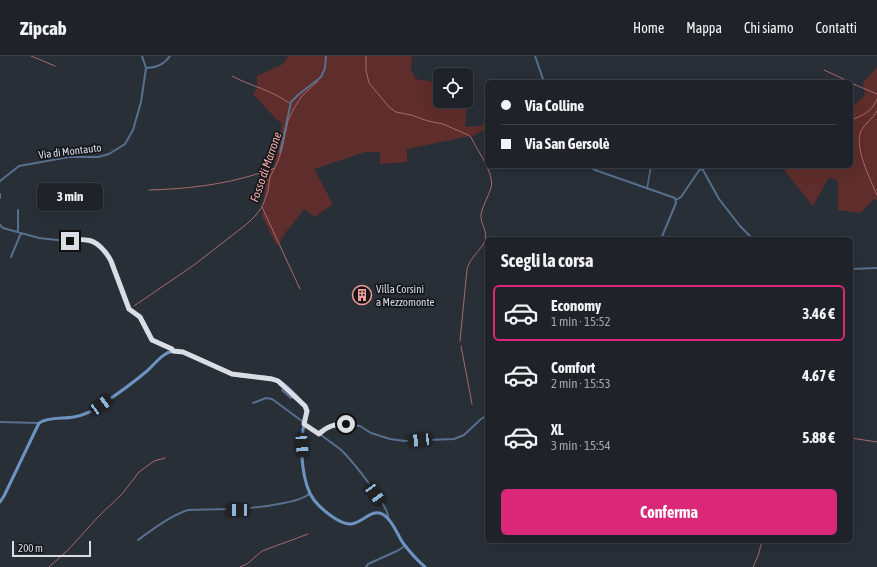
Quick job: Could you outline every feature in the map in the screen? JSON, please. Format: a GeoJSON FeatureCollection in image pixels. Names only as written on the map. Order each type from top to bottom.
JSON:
{"type":"FeatureCollection","features":[{"type":"Feature","properties":{"kind":"main road"},"geometry":{"type":"LineString","coordinates":[[0,502],[39,424],[43,421],[75,417],[88,413],[143,375],[165,354],[173,351],[183,352],[232,374],[275,379],[280,382],[294,395],[307,411],[302,440],[305,480],[310,494],[321,508],[344,523],[356,522],[373,513],[382,514],[388,518],[405,546],[424,567]]}},
{"type":"Feature","properties":{"kind":"street","name":"Via di Montauto"},"geometry":{"type":"LineString","coordinates":[[0,181],[20,166],[69,157],[98,157],[109,154],[125,144],[133,130],[138,116],[146,68],[142,56]]}},
{"type":"Feature","properties":{"kind":"street"},"geometry":{"type":"LineString","coordinates":[[146,68],[158,66],[167,61],[170,56]]}},
{"type":"Feature","properties":{"kind":"street"},"geometry":{"type":"LineString","coordinates":[[280,153],[291,102],[321,78],[325,68],[326,56]]}},
{"type":"Feature","properties":{"kind":"street"},"geometry":{"type":"LineString","coordinates":[[535,56],[543,80]]}},
{"type":"Feature","properties":{"kind":"street"},"geometry":{"type":"LineString","coordinates":[[592,168],[676,200]]}},
{"type":"Feature","properties":{"kind":"street"},"geometry":{"type":"LineString","coordinates":[[647,189],[651,168]]}},
{"type":"Feature","properties":{"kind":"street"},"geometry":{"type":"LineString","coordinates":[[662,237],[676,200],[681,197],[700,169],[703,170],[719,199],[740,226],[751,237]]}},
{"type":"Feature","properties":{"kind":"street"},"geometry":{"type":"LineString","coordinates":[[10,257],[20,232],[18,210]]}},
{"type":"Feature","properties":{"kind":"street"},"geometry":{"type":"LineString","coordinates":[[0,225],[4,228],[39,238],[66,241],[86,240],[94,242],[109,257],[129,309],[140,317],[152,340],[172,349],[173,351]]}},
{"type":"Feature","properties":{"kind":"street"},"geometry":{"type":"LineString","coordinates":[[853,269],[877,268]]}},
{"type":"Feature","properties":{"kind":"street"},"geometry":{"type":"LineString","coordinates":[[282,390],[290,397],[294,395]]}},
{"type":"Feature","properties":{"kind":"street"},"geometry":{"type":"LineString","coordinates":[[253,403],[266,398],[271,399],[304,424],[332,442],[350,458],[380,500],[388,514],[388,518]]}},
{"type":"Feature","properties":{"kind":"street"},"geometry":{"type":"LineString","coordinates":[[319,434],[323,430],[335,424],[346,424],[360,426],[371,433],[390,439],[405,441],[454,439],[464,435],[485,416]]}},
{"type":"Feature","properties":{"kind":"street"},"geometry":{"type":"LineString","coordinates":[[0,422],[36,422],[39,424]]}},
{"type":"Feature","properties":{"kind":"street"},"geometry":{"type":"LineString","coordinates":[[138,540],[154,528],[188,510],[238,510],[268,507],[297,501],[310,494]]}},
{"type":"Feature","properties":{"kind":"street"},"geometry":{"type":"LineString","coordinates":[[366,567],[368,564],[396,552],[405,546]]}},
{"type":"Feature","properties":{"kind":"shaded area"},"geometry":{"type":"Polygon","coordinates":[[[288,56],[412,56],[411,70],[416,79],[433,82],[433,108],[466,108],[465,127],[481,126],[485,123],[485,129],[475,135],[407,149],[407,162],[380,164],[380,152],[365,152],[314,169],[333,204],[315,217],[304,209],[277,246],[262,216],[267,172],[274,168],[282,123],[277,120],[253,94],[257,88],[257,76],[283,64],[288,56]]]}},
{"type":"Feature","properties":{"kind":"shaded area"},"geometry":{"type":"Polygon","coordinates":[[[877,67],[877,200],[874,199],[860,213],[838,210],[838,181],[829,177],[813,206],[785,171],[788,168],[853,168],[853,106],[865,95],[863,83],[877,67]]]}},
{"type":"Feature","properties":{"kind":"waterway"},"geometry":{"type":"LineString","coordinates":[[31,56],[55,66]]}},
{"type":"Feature","properties":{"kind":"waterway"},"geometry":{"type":"LineString","coordinates":[[366,56],[366,70],[369,83],[390,108],[396,112],[443,124],[468,135],[471,137],[485,162]]}},
{"type":"Feature","properties":{"kind":"waterway"},"geometry":{"type":"LineString","coordinates":[[824,70],[846,80]]}},
{"type":"Feature","properties":{"kind":"waterway"},"geometry":{"type":"LineString","coordinates":[[232,76],[268,91],[289,103]]}},
{"type":"Feature","properties":{"kind":"waterway","name":"Fosso di Marrone"},"geometry":{"type":"LineString","coordinates":[[134,306],[194,265],[248,223],[256,215],[262,207],[268,191],[270,177],[278,161],[288,121],[294,108],[302,96],[318,81]]}},
{"type":"Feature","properties":{"kind":"waterway"},"geometry":{"type":"LineString","coordinates":[[853,84],[877,94]]}},
{"type":"Feature","properties":{"kind":"waterway"},"geometry":{"type":"LineString","coordinates":[[853,119],[870,110],[877,99]]}},
{"type":"Feature","properties":{"kind":"waterway"},"geometry":{"type":"LineString","coordinates":[[877,111],[861,131],[859,138],[861,154],[877,195]]}},
{"type":"Feature","properties":{"kind":"waterway"},"geometry":{"type":"LineString","coordinates":[[149,190],[177,189],[217,184],[244,178],[275,168]]}},
{"type":"Feature","properties":{"kind":"waterway"},"geometry":{"type":"LineString","coordinates":[[486,237],[481,214],[492,182],[488,168]]}},
{"type":"Feature","properties":{"kind":"waterway"},"geometry":{"type":"LineString","coordinates":[[262,207],[300,289]]}},
{"type":"Feature","properties":{"kind":"waterway"},"geometry":{"type":"LineString","coordinates":[[460,341],[467,269],[470,261],[485,241]]}},
{"type":"Feature","properties":{"kind":"waterway"},"geometry":{"type":"LineString","coordinates":[[461,346],[472,404]]}},
{"type":"Feature","properties":{"kind":"waterway"},"geometry":{"type":"LineString","coordinates":[[853,438],[877,442]]}},
{"type":"Feature","properties":{"kind":"waterway"},"geometry":{"type":"LineString","coordinates":[[49,567],[68,550],[98,517],[122,494],[139,472],[154,461],[165,458]]}},
{"type":"Feature","properties":{"kind":"waterway"},"geometry":{"type":"LineString","coordinates":[[240,567],[247,564],[262,551],[308,534]]}},
{"type":"Feature","properties":{"kind":"waterway"},"geometry":{"type":"LineString","coordinates":[[753,567],[761,543]]}},
{"type":"Feature","properties":{"kind":"place","name":"Villa Corsini a Mezzomonte"},"geometry":{"type":"Point","coordinates":[362,295]}},
{"type":"Feature","properties":{"kind":"route"},"geometry":{"type":"LineString","coordinates":[[70,241],[89,240],[104,250],[111,261],[129,309],[140,317],[154,342],[172,349],[173,351],[183,352],[235,375],[275,379],[283,384],[305,406],[307,411],[304,424],[319,434],[323,430],[335,424],[346,424]]}}]}
